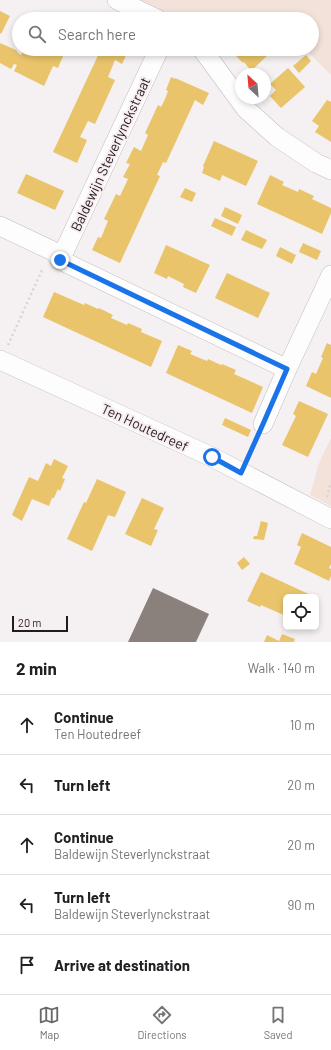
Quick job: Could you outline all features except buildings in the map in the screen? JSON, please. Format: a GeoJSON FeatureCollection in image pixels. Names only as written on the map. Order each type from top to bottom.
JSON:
{"type":"FeatureCollection","features":[{"type":"Feature","properties":{"kind":"street"},"geometry":{"type":"LineString","coordinates":[[124,2],[143,12]]}},
{"type":"Feature","properties":{"kind":"street","name":"Baldewijn Steverlynckstraat"},"geometry":{"type":"LineString","coordinates":[[60,260],[156,56]]}},
{"type":"Feature","properties":{"kind":"street"},"geometry":{"type":"LineString","coordinates":[[207,56],[246,108],[278,137],[316,163],[331,170]]}},
{"type":"Feature","properties":{"kind":"street"},"geometry":{"type":"LineString","coordinates":[[0,226],[56,252],[60,260],[287,369]]}},
{"type":"Feature","properties":{"kind":"street"},"geometry":{"type":"LineString","coordinates":[[263,424],[331,274]]}},
{"type":"Feature","properties":{"kind":"street","name":"Ten Houtedreef"},"geometry":{"type":"LineString","coordinates":[[0,360],[212,457],[331,519]]}},
{"type":"Feature","properties":{"kind":"path"},"geometry":{"type":"LineString","coordinates":[[0,360],[43,268],[60,260]]}},
{"type":"Feature","properties":{"kind":"path"},"geometry":{"type":"LineString","coordinates":[[241,473],[263,424]]}},
{"type":"Feature","properties":{"kind":"shaded area"},"geometry":{"type":"Polygon","coordinates":[[[137,0],[331,0],[331,75],[312,56],[319,56],[319,12],[161,12],[137,0]]]}},
{"type":"Feature","properties":{"kind":"shaded area"},"geometry":{"type":"Polygon","coordinates":[[[331,438],[331,506],[310,495],[319,463],[331,438]]]}},
{"type":"Feature","properties":{"kind":"route"},"geometry":{"type":"LineString","coordinates":[[60,260],[287,369],[241,473],[212,457]]}}]}
